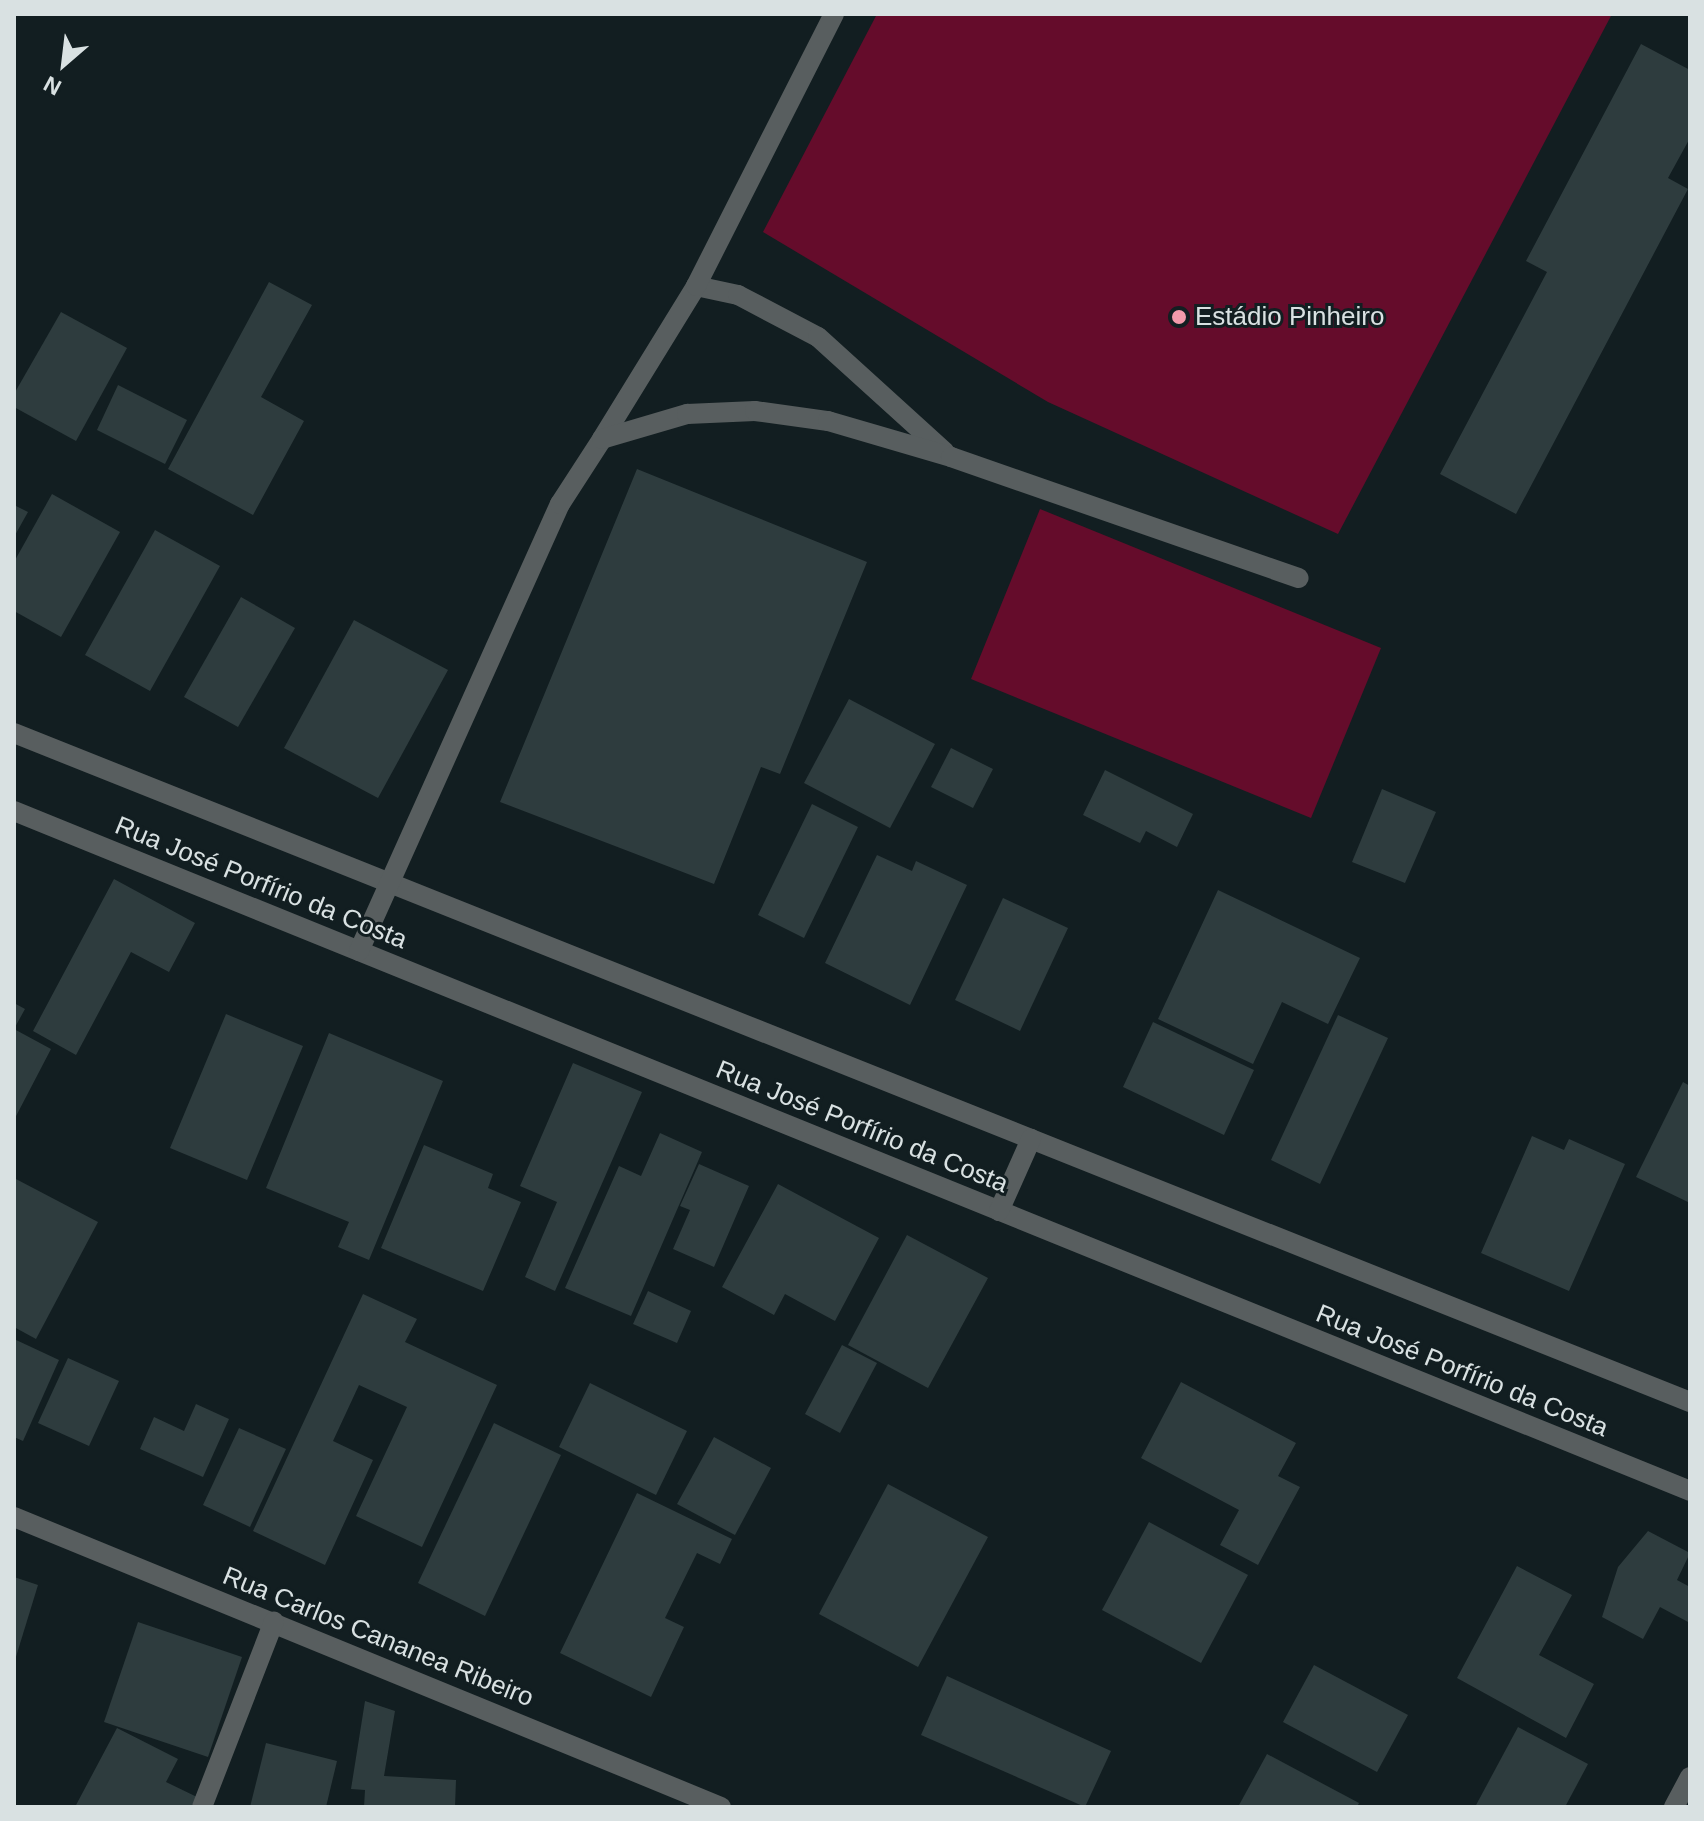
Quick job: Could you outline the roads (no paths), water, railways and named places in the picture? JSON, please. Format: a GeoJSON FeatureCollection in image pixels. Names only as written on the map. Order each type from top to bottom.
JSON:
{"type":"FeatureCollection","features":[{"type":"Feature","properties":{"kind":"street"},"geometry":{"type":"LineString","coordinates":[[359,951],[560,504],[696,286],[834,14]]}},
{"type":"Feature","properties":{"kind":"street"},"geometry":{"type":"LineString","coordinates":[[696,286],[738,295],[818,337],[951,457]]}},
{"type":"Feature","properties":{"kind":"street"},"geometry":{"type":"LineString","coordinates":[[602,439],[687,414],[755,411],[828,421],[951,457],[1299,578]]}},
{"type":"Feature","properties":{"kind":"street","name":"Rua José Porfírio da Costa"},"geometry":{"type":"LineString","coordinates":[[14,733],[1690,1402]]}},
{"type":"Feature","properties":{"kind":"street","name":"Rua José Porfírio da Costa"},"geometry":{"type":"LineString","coordinates":[[14,811],[1690,1491]]}},
{"type":"Feature","properties":{"kind":"street"},"geometry":{"type":"LineString","coordinates":[[999,1211],[1031,1139]]}},
{"type":"Feature","properties":{"kind":"street","name":"Rua Carlos Cananea Ribeiro"},"geometry":{"type":"LineString","coordinates":[[14,1517],[274,1621],[721,1807]]}},
{"type":"Feature","properties":{"kind":"street"},"geometry":{"type":"LineString","coordinates":[[202,1807],[274,1621]]}},
{"type":"Feature","properties":{"kind":"street"},"geometry":{"type":"LineString","coordinates":[[1674,1807],[1690,1777]]}},
{"type":"Feature","properties":{"kind":"place","name":"Estádio Pinheiro"},"geometry":{"type":"Point","coordinates":[1179,317]}}]}
